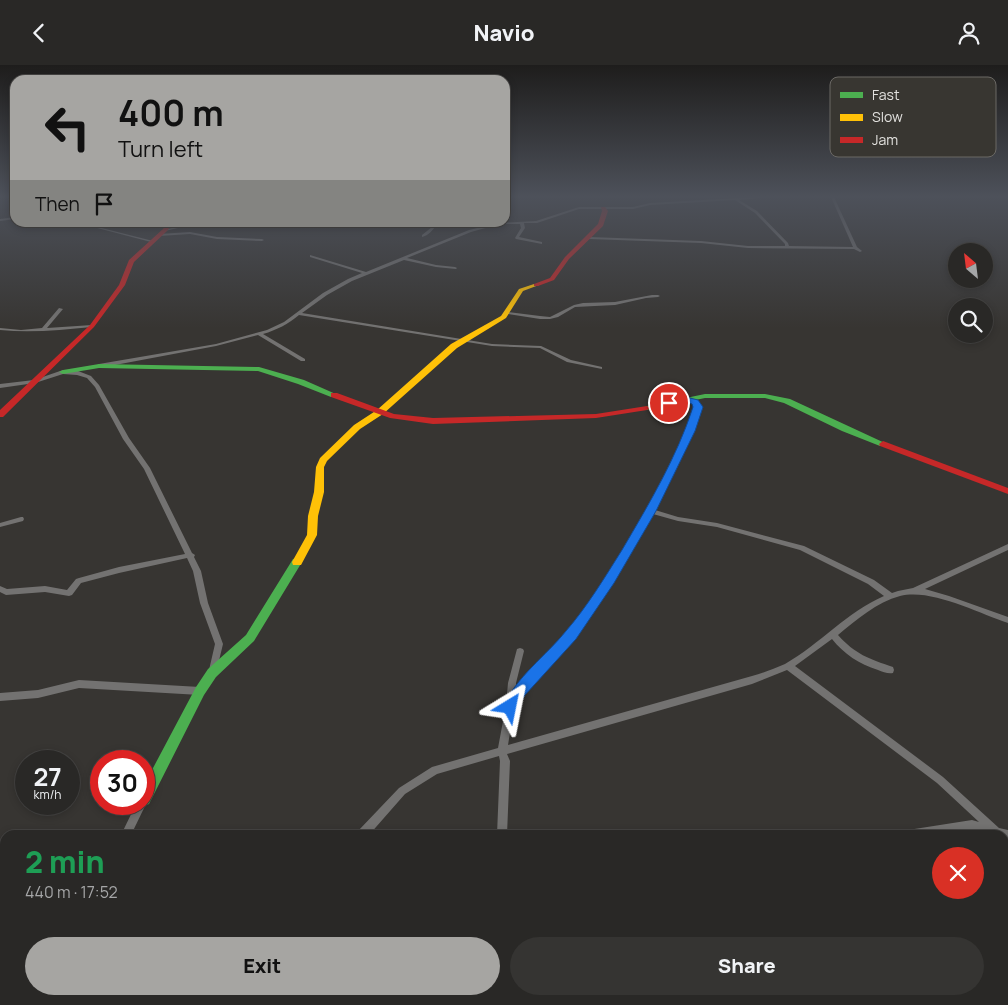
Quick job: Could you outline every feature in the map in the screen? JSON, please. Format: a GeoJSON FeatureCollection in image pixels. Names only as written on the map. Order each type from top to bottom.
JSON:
{"type":"FeatureCollection","features":[{"type":"Feature","properties":{"kind":"street"},"geometry":{"type":"LineString","coordinates":[[0,415],[92,326],[122,285],[132,261],[152,241]]}},
{"type":"Feature","properties":{"kind":"street"},"geometry":{"type":"LineString","coordinates":[[0,386],[36,381],[63,372],[216,345],[259,333],[286,323],[325,294],[365,273],[445,241]]}},
{"type":"Feature","properties":{"kind":"street"},"geometry":{"type":"LineString","coordinates":[[531,241],[541,243]]}},
{"type":"Feature","properties":{"kind":"street"},"geometry":{"type":"LineString","coordinates":[[155,778],[200,691],[212,673],[250,638],[308,544],[312,535],[313,515],[319,493],[320,467],[323,460],[357,427],[380,411],[463,340],[488,328],[508,313],[521,290],[552,279],[567,257],[586,241]]}},
{"type":"Feature","properties":{"kind":"street"},"geometry":{"type":"LineString","coordinates":[[669,241],[748,247],[856,247]]}},
{"type":"Feature","properties":{"kind":"street"},"geometry":{"type":"LineString","coordinates":[[785,241],[787,248]]}},
{"type":"Feature","properties":{"kind":"street"},"geometry":{"type":"LineString","coordinates":[[853,241],[860,251]]}},
{"type":"Feature","properties":{"kind":"street"},"geometry":{"type":"LineString","coordinates":[[311,256],[365,273]]}},
{"type":"Feature","properties":{"kind":"street"},"geometry":{"type":"LineString","coordinates":[[402,258],[455,268]]}},
{"type":"Feature","properties":{"kind":"street"},"geometry":{"type":"LineString","coordinates":[[508,313],[540,318],[550,317],[579,305],[608,304],[644,296],[658,296]]}},
{"type":"Feature","properties":{"kind":"street"},"geometry":{"type":"LineString","coordinates":[[43,330],[61,309]]}},
{"type":"Feature","properties":{"kind":"street"},"geometry":{"type":"LineString","coordinates":[[300,314],[492,345],[541,347],[569,361],[600,368]]}},
{"type":"Feature","properties":{"kind":"street"},"geometry":{"type":"LineString","coordinates":[[0,329],[43,330],[92,326]]}},
{"type":"Feature","properties":{"kind":"street"},"geometry":{"type":"LineString","coordinates":[[259,333],[303,360]]}},
{"type":"Feature","properties":{"kind":"street"},"geometry":{"type":"LineString","coordinates":[[99,366],[259,369],[380,411],[407,419],[433,421],[500,420],[625,413],[686,400],[721,395],[776,397],[846,429],[1008,491]]}},
{"type":"Feature","properties":{"kind":"street"},"geometry":{"type":"LineString","coordinates":[[63,372],[78,373],[89,377],[97,386],[126,439],[147,468],[191,555],[197,571],[204,603],[219,645],[212,673]]}},
{"type":"Feature","properties":{"kind":"street"},"geometry":{"type":"LineString","coordinates":[[510,707],[520,691],[572,635],[610,580],[651,511],[690,431],[698,407],[695,402],[686,400]]}},
{"type":"Feature","properties":{"kind":"street"},"geometry":{"type":"LineString","coordinates":[[651,511],[678,519],[717,525],[802,548],[871,582],[891,597]]}},
{"type":"Feature","properties":{"kind":"street"},"geometry":{"type":"LineString","coordinates":[[0,525],[21,519]]}},
{"type":"Feature","properties":{"kind":"street"},"geometry":{"type":"LineString","coordinates":[[367,830],[402,791],[435,771],[706,694],[788,667],[864,611],[891,597],[914,591],[1008,547]]}},
{"type":"Feature","properties":{"kind":"street"},"geometry":{"type":"LineString","coordinates":[[0,589],[6,592],[45,589],[69,593],[79,581],[119,569],[191,555]]}},
{"type":"Feature","properties":{"kind":"street"},"geometry":{"type":"LineString","coordinates":[[914,591],[939,597],[1008,621]]}},
{"type":"Feature","properties":{"kind":"street"},"geometry":{"type":"LineString","coordinates":[[832,634],[842,647],[856,658],[874,666],[890,670]]}},
{"type":"Feature","properties":{"kind":"street"},"geometry":{"type":"LineString","coordinates":[[502,830],[505,761],[502,751],[510,707],[512,683],[520,651]]}},
{"type":"Feature","properties":{"kind":"street"},"geometry":{"type":"LineString","coordinates":[[788,667],[940,780],[995,830]]}},
{"type":"Feature","properties":{"kind":"street"},"geometry":{"type":"LineString","coordinates":[[0,697],[38,693],[79,684],[200,691]]}},
{"type":"Feature","properties":{"kind":"street"},"geometry":{"type":"LineString","coordinates":[[129,830],[136,815]]}},
{"type":"Feature","properties":{"kind":"street"},"geometry":{"type":"LineString","coordinates":[[940,830],[972,825],[995,830]]}},
{"type":"Feature","properties":{"kind":"traffic: fast"},"geometry":{"type":"LineString","coordinates":[[63,372],[99,366],[259,369],[334,395]]}},
{"type":"Feature","properties":{"kind":"traffic: fast"},"geometry":{"type":"LineString","coordinates":[[647,408],[705,396],[765,396],[787,401],[845,429],[883,444]]}},
{"type":"Feature","properties":{"kind":"traffic: fast"},"geometry":{"type":"LineString","coordinates":[[155,778],[200,691],[212,673],[250,638],[297,562]]}},
{"type":"Feature","properties":{"kind":"traffic: slow"},"geometry":{"type":"LineString","coordinates":[[297,562],[312,535],[313,516],[319,492],[320,467],[323,460],[357,427],[380,412],[454,346],[504,317],[521,290],[536,285]]}},
{"type":"Feature","properties":{"kind":"traffic: jam"},"geometry":{"type":"LineString","coordinates":[[0,415],[92,326],[122,285],[131,261],[153,241]]}},
{"type":"Feature","properties":{"kind":"traffic: jam"},"geometry":{"type":"LineString","coordinates":[[536,285],[552,279],[567,258],[585,241]]}},
{"type":"Feature","properties":{"kind":"traffic: jam"},"geometry":{"type":"LineString","coordinates":[[334,395],[393,416],[433,421],[596,416],[647,408]]}},
{"type":"Feature","properties":{"kind":"traffic: jam"},"geometry":{"type":"LineString","coordinates":[[883,444],[1008,491]]}},
{"type":"Feature","properties":{"kind":"route"},"geometry":{"type":"LineString","coordinates":[[510,707],[520,691],[572,635],[610,580],[651,511],[690,431],[698,407],[695,402],[686,400],[669,403]]}}]}
